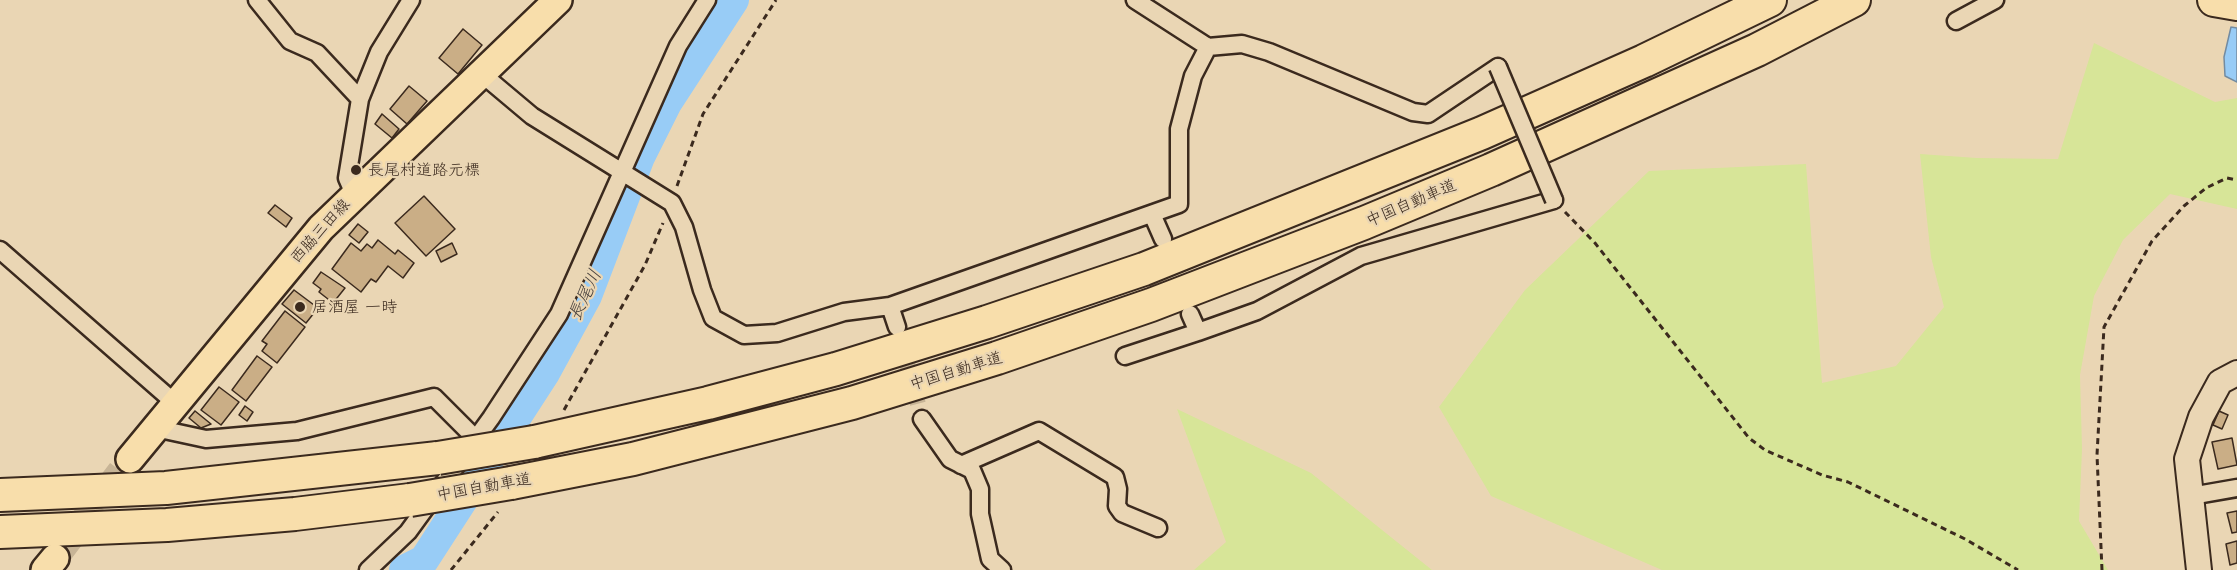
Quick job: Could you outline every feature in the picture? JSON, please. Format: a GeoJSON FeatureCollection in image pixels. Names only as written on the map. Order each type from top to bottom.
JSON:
{"type":"FeatureCollection","features":[{"type":"Feature","properties":{"kind":"highway"},"geometry":{"type":"LineString","coordinates":[[0,495],[166,488],[438,458],[534,442],[708,403],[836,369],[987,322],[1133,272],[1352,186],[1644,61],[1770,0]]}},
{"type":"Feature","properties":{"kind":"highway","name":"中国自動車道"},"geometry":{"type":"LineString","coordinates":[[0,532],[190,523],[295,514],[410,500],[511,483],[714,440],[852,403],[997,358],[1151,304],[1364,223],[1491,170],[1757,50],[1854,0]]}},
{"type":"Feature","properties":{"kind":"highway"},"geometry":{"type":"LineString","coordinates":[[2216,0],[2237,2]]}},
{"type":"Feature","properties":{"kind":"main road","name":"西脇三田線"},"geometry":{"type":"LineString","coordinates":[[130,459],[321,228],[558,0]]}},
{"type":"Feature","properties":{"kind":"street"},"geometry":{"type":"LineString","coordinates":[[257,0],[290,41],[317,53],[360,99]]}},
{"type":"Feature","properties":{"kind":"street"},"geometry":{"type":"LineString","coordinates":[[354,194],[347,178],[360,99],[379,52],[411,0]]}},
{"type":"Feature","properties":{"kind":"street"},"geometry":{"type":"LineString","coordinates":[[368,570],[408,532],[476,439],[559,314],[678,46],[707,0]]}},
{"type":"Feature","properties":{"kind":"street"},"geometry":{"type":"LineString","coordinates":[[1125,356],[1257,311],[1361,256],[1554,200],[1498,67],[1428,114],[1413,112],[1269,52],[1242,44],[1208,47],[1135,0]]}},
{"type":"Feature","properties":{"kind":"street"},"geometry":{"type":"LineString","coordinates":[[1956,21],[1995,0]]}},
{"type":"Feature","properties":{"kind":"street"},"geometry":{"type":"LineString","coordinates":[[483,74],[532,116],[672,203],[684,227],[702,290],[713,318],[744,335],[777,333],[844,312],[890,306],[1179,204],[1179,129],[1193,76],[1208,47]]}},
{"type":"Feature","properties":{"kind":"street"},"geometry":{"type":"LineString","coordinates":[[1152,214],[1163,239]]}},
{"type":"Feature","properties":{"kind":"street"},"geometry":{"type":"LineString","coordinates":[[0,250],[175,403]]}},
{"type":"Feature","properties":{"kind":"street"},"geometry":{"type":"LineString","coordinates":[[890,306],[897,327]]}},
{"type":"Feature","properties":{"kind":"street"},"geometry":{"type":"LineString","coordinates":[[1190,314],[1198,332]]}},
{"type":"Feature","properties":{"kind":"street"},"geometry":{"type":"LineString","coordinates":[[2199,570],[2187,459],[2201,417],[2220,382],[2237,374]]}},
{"type":"Feature","properties":{"kind":"street"},"geometry":{"type":"LineString","coordinates":[[155,428],[206,439],[297,432],[434,397],[476,439]]}},
{"type":"Feature","properties":{"kind":"street"},"geometry":{"type":"LineString","coordinates":[[922,419],[950,459],[972,470],[980,489],[980,514],[990,558],[1002,570]]}},
{"type":"Feature","properties":{"kind":"street"},"geometry":{"type":"LineString","coordinates":[[961,465],[1039,431],[1115,477],[1118,489],[1117,506],[1122,513],[1158,528]]}},
{"type":"Feature","properties":{"kind":"street"},"geometry":{"type":"LineString","coordinates":[[2191,496],[2237,489]]}},
{"type":"Feature","properties":{"kind":"path"},"geometry":{"type":"LineString","coordinates":[[2102,570],[2097,455],[2104,327],[2152,241],[2160,232],[2206,188],[2227,178],[2237,180]]}},
{"type":"Feature","properties":{"kind":"path"},"geometry":{"type":"LineString","coordinates":[[1554,200],[1595,243],[1749,438],[1765,450],[1822,475],[1848,482],[1955,534],[2018,570]]}},
{"type":"Feature","properties":{"kind":"path"},"geometry":{"type":"LineString","coordinates":[[451,570],[498,512]]}},
{"type":"Feature","properties":{"kind":"green space"},"geometry":{"type":"Polygon","coordinates":[[[2094,43],[2215,102],[2237,98],[2237,209],[2170,194],[2123,240],[2094,296],[2080,375],[2082,449],[2079,521],[2108,570],[1662,570],[1491,496],[1439,407],[1525,290],[1649,171],[1806,164],[1822,383],[1896,366],[1944,307],[1931,257],[1920,154],[1977,158],[2058,159],[2094,43]]]}},
{"type":"Feature","properties":{"kind":"green space"},"geometry":{"type":"Polygon","coordinates":[[[1177,409],[1311,473],[1432,570],[1194,570],[1226,542],[1177,409]]]}},
{"type":"Feature","properties":{"kind":"water"},"geometry":{"type":"Polygon","coordinates":[[[2231,27],[2237,28],[2237,82],[2225,76],[2224,57],[2231,27]]]}},
{"type":"Feature","properties":{"kind":"building"},"geometry":{"type":"Polygon","coordinates":[[[463,29],[482,45],[458,74],[439,58],[463,29]]]}},
{"type":"Feature","properties":{"kind":"building"},"geometry":{"type":"Polygon","coordinates":[[[409,86],[427,101],[407,124],[390,109],[409,86]]]}},
{"type":"Feature","properties":{"kind":"building"},"geometry":{"type":"Polygon","coordinates":[[[382,114],[399,129],[392,138],[375,124],[382,114]]]}},
{"type":"Feature","properties":{"kind":"building"},"geometry":{"type":"Polygon","coordinates":[[[424,196],[455,229],[426,256],[395,223],[424,196]]]}},
{"type":"Feature","properties":{"kind":"building"},"geometry":{"type":"Polygon","coordinates":[[[275,205],[292,218],[286,227],[268,213],[275,205]]]}},
{"type":"Feature","properties":{"kind":"building"},"geometry":{"type":"Polygon","coordinates":[[[358,224],[368,232],[359,243],[349,235],[358,224]]]}},
{"type":"Feature","properties":{"kind":"building"},"geometry":{"type":"Polygon","coordinates":[[[378,240],[395,254],[398,250],[414,263],[403,278],[388,266],[376,282],[371,279],[361,292],[332,269],[351,243],[361,251],[367,244],[372,248],[378,240]]]}},
{"type":"Feature","properties":{"kind":"building"},"geometry":{"type":"Polygon","coordinates":[[[452,243],[457,254],[441,262],[436,251],[452,243]]]}},
{"type":"Feature","properties":{"kind":"building"},"geometry":{"type":"Polygon","coordinates":[[[321,272],[345,288],[333,303],[319,292],[321,289],[313,283],[321,272]]]}},
{"type":"Feature","properties":{"kind":"building"},"geometry":{"type":"Polygon","coordinates":[[[294,290],[318,308],[306,323],[282,304],[294,290]]]}},
{"type":"Feature","properties":{"kind":"building"},"geometry":{"type":"Polygon","coordinates":[[[285,311],[305,327],[277,363],[262,351],[267,344],[262,341],[285,311]]]}},
{"type":"Feature","properties":{"kind":"building"},"geometry":{"type":"Polygon","coordinates":[[[257,356],[272,367],[246,401],[232,390],[257,356]]]}},
{"type":"Feature","properties":{"kind":"building"},"geometry":{"type":"Polygon","coordinates":[[[219,387],[239,402],[221,425],[201,410],[219,387]]]}},
{"type":"Feature","properties":{"kind":"building"},"geometry":{"type":"Polygon","coordinates":[[[245,406],[253,412],[247,421],[239,415],[245,406]]]}},
{"type":"Feature","properties":{"kind":"building"},"geometry":{"type":"Polygon","coordinates":[[[195,411],[211,424],[201,428],[189,418],[195,411]]]}},
{"type":"Feature","properties":{"kind":"building"},"geometry":{"type":"Polygon","coordinates":[[[2219,411],[2228,415],[2222,429],[2213,425],[2219,411]]]}},
{"type":"Feature","properties":{"kind":"building"},"geometry":{"type":"Polygon","coordinates":[[[2232,438],[2237,465],[2218,469],[2212,442],[2232,438]]]}},
{"type":"Feature","properties":{"kind":"building"},"geometry":{"type":"Polygon","coordinates":[[[2237,511],[2237,532],[2232,533],[2227,513],[2237,511]]]}},
{"type":"Feature","properties":{"kind":"building"},"geometry":{"type":"Polygon","coordinates":[[[2237,541],[2237,563],[2230,565],[2226,544],[2237,541]]]}},
{"type":"Feature","properties":{"kind":"waterway","name":"長尾川"},"geometry":{"type":"LineString","coordinates":[[404,570],[424,560],[545,373],[587,296],[640,157],[667,103],[734,0]]}},
{"type":"Feature","properties":{"kind":"tunnel"},"geometry":{"type":"LineString","coordinates":[[901,342],[922,419]]}},
{"type":"Feature","properties":{"kind":"tunnel"},"geometry":{"type":"LineString","coordinates":[[55,558],[130,459]]}},
{"type":"Feature","properties":{"kind":"place","name":"長尾村道路元標"},"geometry":{"type":"Point","coordinates":[356,170]}},
{"type":"Feature","properties":{"kind":"place","name":"居酒屋 一時"},"geometry":{"type":"Point","coordinates":[300,307]}}]}
